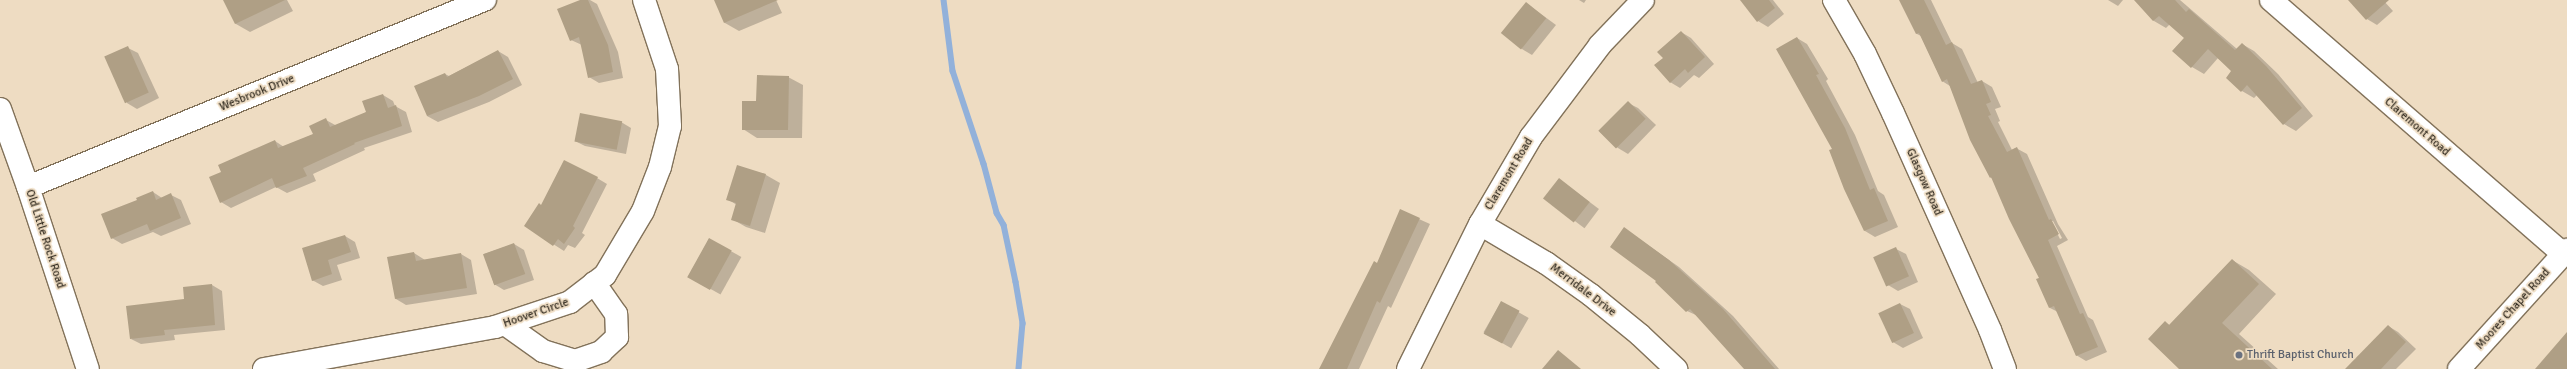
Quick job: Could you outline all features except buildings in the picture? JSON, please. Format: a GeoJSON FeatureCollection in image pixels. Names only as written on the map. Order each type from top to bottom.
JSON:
{"type":"FeatureCollection","features":[{"type":"Feature","properties":{"kind":"street","name":"Wesbrook Drive"},"geometry":{"type":"LineString","coordinates":[[28,186],[485,0]]}},
{"type":"Feature","properties":{"kind":"street","name":"Hoover Circle"},"geometry":{"type":"LineString","coordinates":[[264,369],[398,346],[505,324],[570,302],[605,275],[644,211],[660,167],[670,126],[666,69],[644,0]]}},
{"type":"Feature","properties":{"kind":"street","name":"Claremont Road"},"geometry":{"type":"LineString","coordinates":[[1408,369],[1480,224],[1510,170],[1556,101],[1600,45],[1642,0]]}},
{"type":"Feature","properties":{"kind":"street","name":"Glasgow Road"},"geometry":{"type":"LineString","coordinates":[[1834,0],[1865,54],[1893,113],[2005,369]]}},
{"type":"Feature","properties":{"kind":"street","name":"Claremont Road"},"geometry":{"type":"LineString","coordinates":[[2271,0],[2565,252]]}},
{"type":"Feature","properties":{"kind":"street","name":"Old Little Rock Road"},"geometry":{"type":"LineString","coordinates":[[0,109],[28,186],[88,369]]}},
{"type":"Feature","properties":{"kind":"street","name":"Merridale Drive"},"geometry":{"type":"LineString","coordinates":[[1480,224],[1546,263],[1591,295],[1640,335],[1676,369]]}},
{"type":"Feature","properties":{"kind":"street","name":"Moores Chapel Road"},"geometry":{"type":"LineString","coordinates":[[2459,369],[2565,252]]}},
{"type":"Feature","properties":{"kind":"street"},"geometry":{"type":"LineString","coordinates":[[505,324],[543,351],[575,362],[601,352],[617,337],[616,314],[594,283]]}},
{"type":"Feature","properties":{"kind":"waterway"},"geometry":{"type":"LineString","coordinates":[[944,0],[953,71],[984,164],[997,213],[1004,225],[1016,282],[1023,323],[1019,369]]}},
{"type":"Feature","properties":{"kind":"place","name":"Thrift Baptist Church"},"geometry":{"type":"Point","coordinates":[2239,355]}}]}
